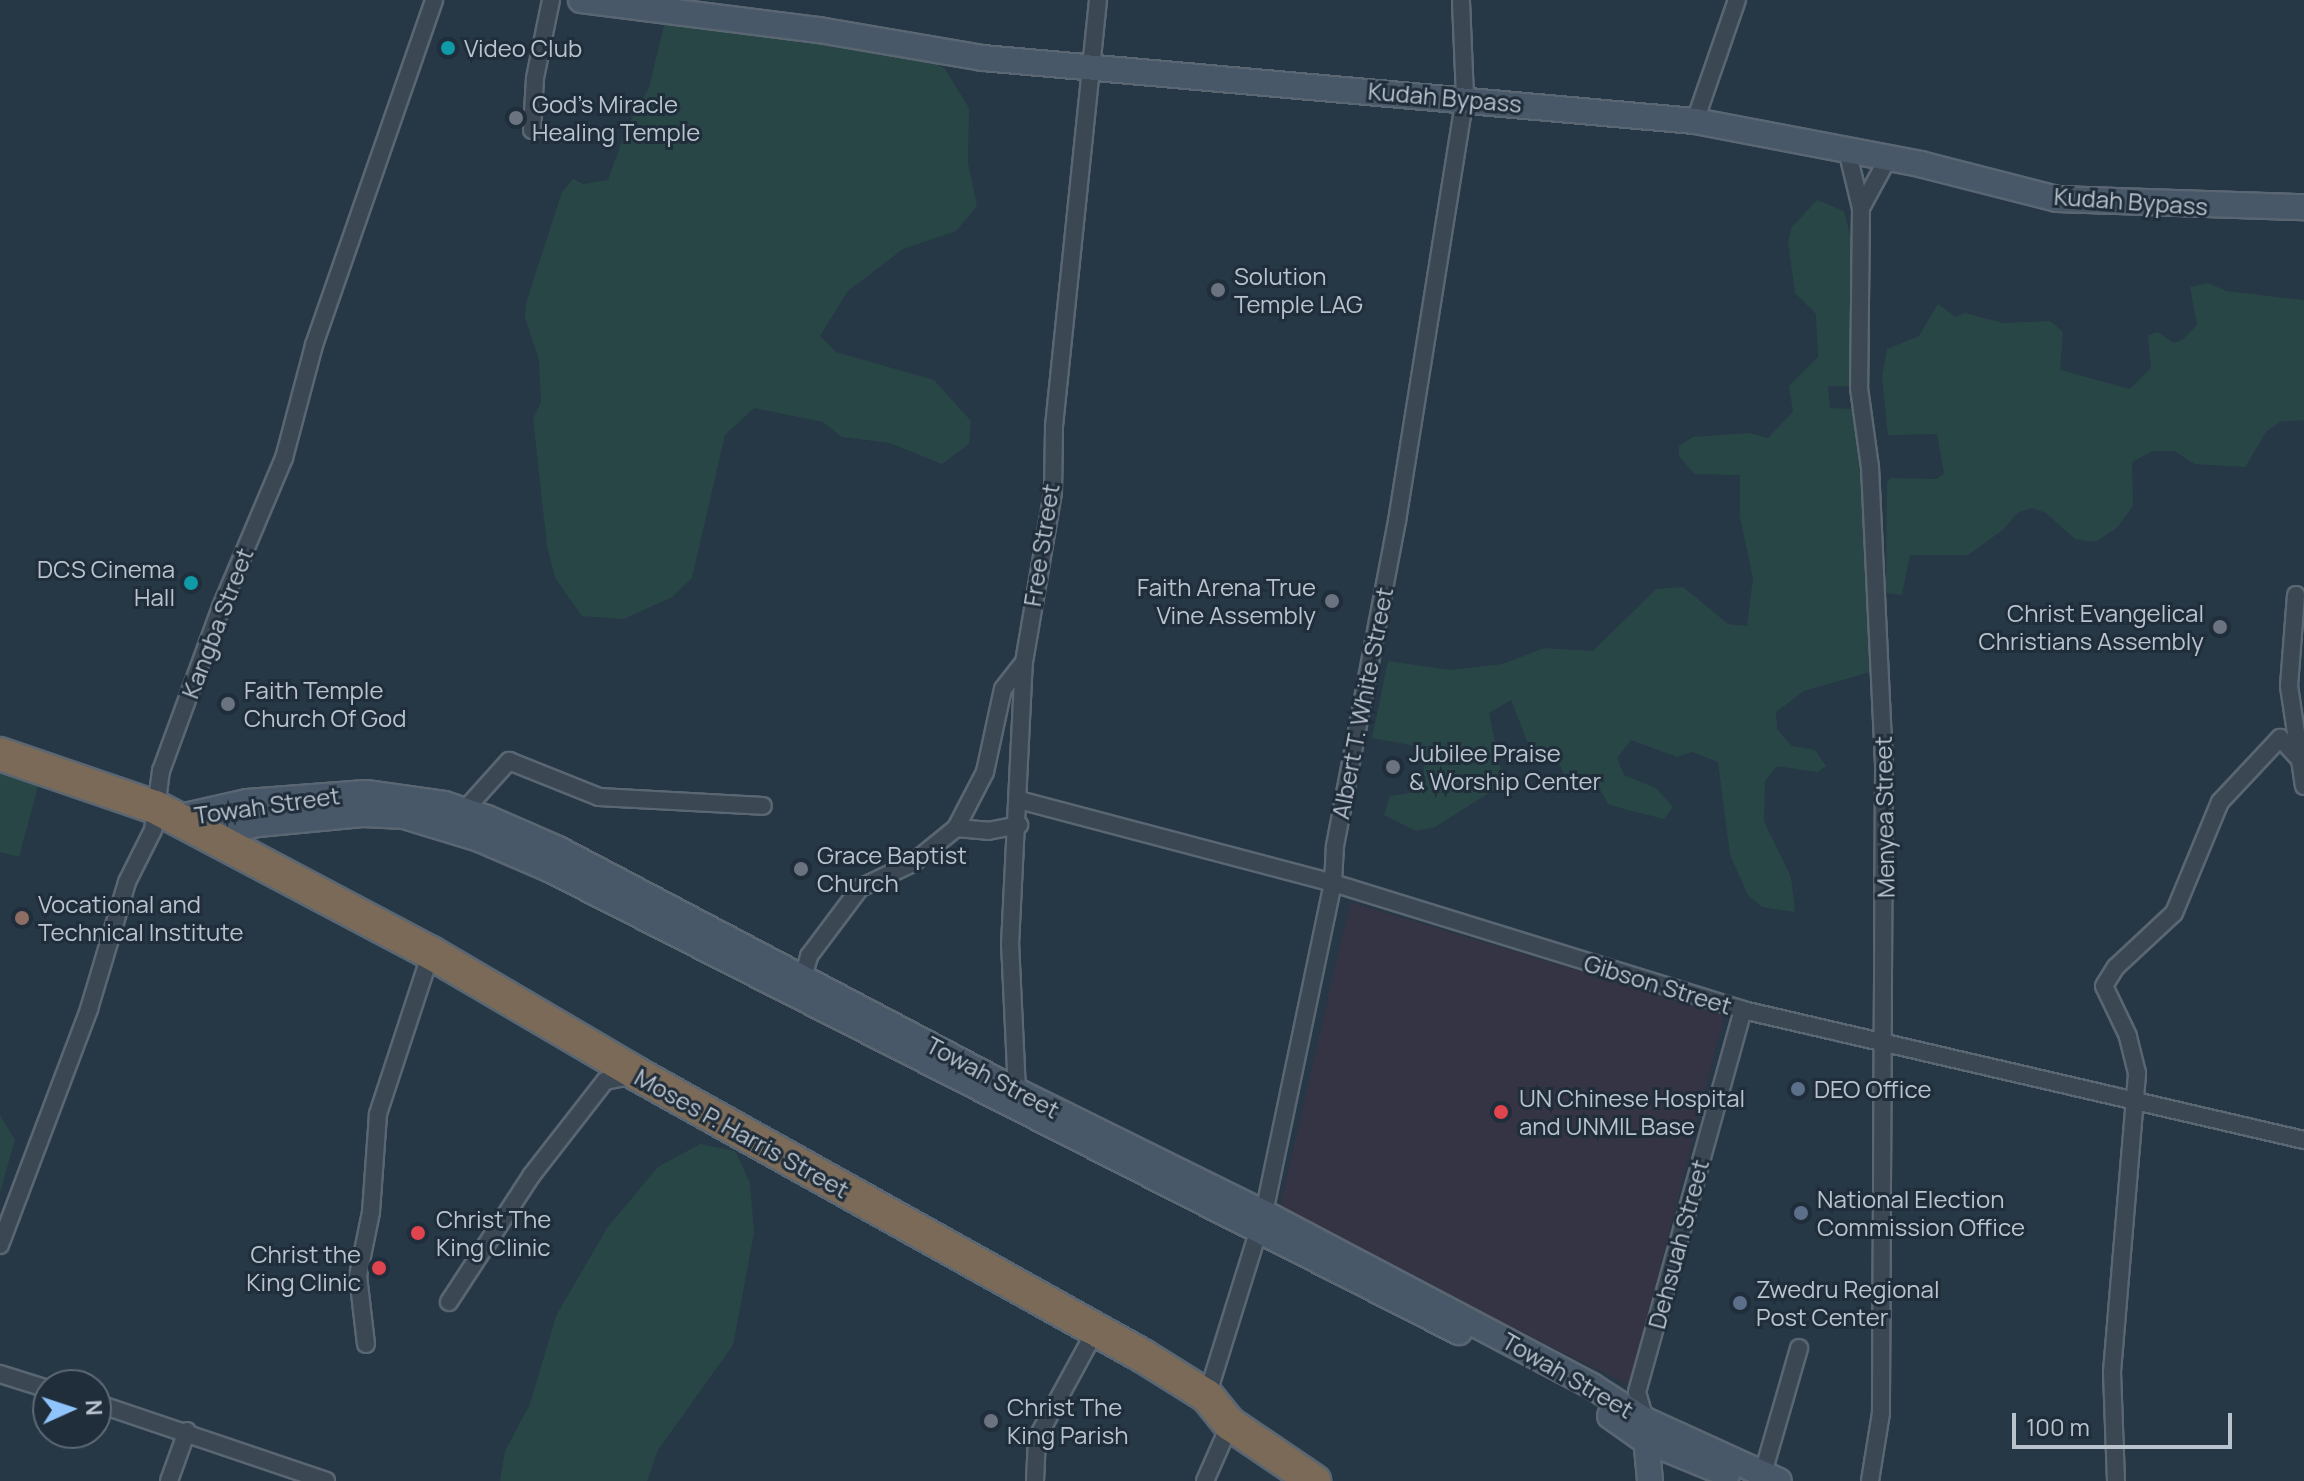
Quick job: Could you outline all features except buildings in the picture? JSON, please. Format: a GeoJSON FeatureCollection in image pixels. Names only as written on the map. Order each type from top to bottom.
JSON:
{"type":"FeatureCollection","features":[{"type":"Feature","properties":{"kind":"highway","name":"Moses P. Harris Street"},"geometry":{"type":"LineString","coordinates":[[0,754],[166,812],[431,953],[637,1074],[1096,1330],[1207,1396],[1230,1424],[1314,1481]]}},
{"type":"Feature","properties":{"kind":"street","name":"Kangba Street"},"geometry":{"type":"LineString","coordinates":[[0,1245],[89,1009],[127,882],[153,830],[166,812],[161,771],[221,607],[284,458],[314,345],[434,0]]}},
{"type":"Feature","properties":{"kind":"street"},"geometry":{"type":"LineString","coordinates":[[532,130],[535,78],[551,0]]}},
{"type":"Feature","properties":{"kind":"street","name":"Kudah Bypass"},"geometry":{"type":"LineString","coordinates":[[581,0],[819,30],[983,58],[1465,97],[1695,121],[1848,154],[1920,164],[2057,199],[2304,207]]}},
{"type":"Feature","properties":{"kind":"street","name":"Free Street"},"geometry":{"type":"LineString","coordinates":[[1017,1091],[1010,945],[1019,825],[1024,662],[1053,493],[1054,426],[1087,68],[1098,0]]}},
{"type":"Feature","properties":{"kind":"street","name":"Albert T. White Street"},"geometry":{"type":"LineString","coordinates":[[1207,1396],[1262,1223],[1333,883],[1335,846],[1397,521],[1465,97],[1461,0]]}},
{"type":"Feature","properties":{"kind":"street"},"geometry":{"type":"LineString","coordinates":[[1695,121],[1737,0]]}},
{"type":"Feature","properties":{"kind":"street","name":"Menyea Street"},"geometry":{"type":"LineString","coordinates":[[1848,154],[1861,208],[1859,388],[1870,467],[1884,765],[1881,1413],[1870,1481]]}},
{"type":"Feature","properties":{"kind":"street"},"geometry":{"type":"LineString","coordinates":[[1861,208],[1886,162],[1920,164]]}},
{"type":"Feature","properties":{"kind":"street"},"geometry":{"type":"LineString","coordinates":[[2296,595],[2289,686],[2304,786]]}},
{"type":"Feature","properties":{"kind":"street"},"geometry":{"type":"LineString","coordinates":[[804,974],[809,956],[860,888],[913,863],[956,828],[985,772],[1003,689],[1024,662]]}},
{"type":"Feature","properties":{"kind":"street"},"geometry":{"type":"LineString","coordinates":[[2116,1481],[2112,1372],[2137,1073],[2128,1036],[2104,986],[2116,967],[2174,913],[2220,802],[2280,738],[2298,757]]}},
{"type":"Feature","properties":{"kind":"street"},"geometry":{"type":"LineString","coordinates":[[471,803],[509,761],[599,797],[763,806]]}},
{"type":"Feature","properties":{"kind":"street","name":"Towah Street"},"geometry":{"type":"LineString","coordinates":[[166,812],[311,795],[366,793],[444,804],[538,840],[804,974],[1262,1223]]}},
{"type":"Feature","properties":{"kind":"street","name":"Gibson Street"},"geometry":{"type":"LineString","coordinates":[[1019,800],[1333,883],[1743,1010],[2134,1104],[2304,1140]]}},
{"type":"Feature","properties":{"kind":"street","name":"Towah Street"},"geometry":{"type":"LineString","coordinates":[[208,835],[258,824],[363,814],[404,816],[479,839],[549,869],[1592,1386],[1645,1430],[1762,1478]]}},
{"type":"Feature","properties":{"kind":"street"},"geometry":{"type":"LineString","coordinates":[[956,828],[988,831],[1019,825]]}},
{"type":"Feature","properties":{"kind":"street"},"geometry":{"type":"LineString","coordinates":[[366,1344],[358,1276],[371,1212],[378,1114],[431,953]]}},
{"type":"Feature","properties":{"kind":"street","name":"Dehsuah Street"},"geometry":{"type":"LineString","coordinates":[[1650,1481],[1645,1430],[1637,1392],[1743,1010]]}},
{"type":"Feature","properties":{"kind":"street"},"geometry":{"type":"LineString","coordinates":[[449,1302],[531,1176],[605,1081],[637,1074]]}},
{"type":"Feature","properties":{"kind":"street"},"geometry":{"type":"LineString","coordinates":[[1035,1481],[1037,1438],[1096,1330]]}},
{"type":"Feature","properties":{"kind":"street"},"geometry":{"type":"LineString","coordinates":[[1762,1478],[1799,1348]]}},
{"type":"Feature","properties":{"kind":"street"},"geometry":{"type":"LineString","coordinates":[[0,1374],[32,1384]]}},
{"type":"Feature","properties":{"kind":"street"},"geometry":{"type":"LineString","coordinates":[[112,1408],[326,1481]]}},
{"type":"Feature","properties":{"kind":"street"},"geometry":{"type":"LineString","coordinates":[[1205,1481],[1230,1424]]}},
{"type":"Feature","properties":{"kind":"street"},"geometry":{"type":"LineString","coordinates":[[169,1481],[187,1431]]}},
{"type":"Feature","properties":{"kind":"shaded area","name":"UN Chinese Hospital and UNMIL Base"},"geometry":{"type":"Polygon","coordinates":[[[1350,902],[1725,1014],[1630,1386],[1279,1211],[1350,902]]]}},
{"type":"Feature","properties":{"kind":"green space"},"geometry":{"type":"Polygon","coordinates":[[[667,13],[920,52],[945,69],[969,108],[968,163],[977,206],[956,231],[903,249],[848,291],[820,336],[836,352],[934,380],[971,421],[969,444],[942,464],[890,443],[842,437],[823,422],[754,408],[725,435],[692,578],[672,597],[624,619],[582,616],[555,578],[547,546],[533,419],[541,402],[539,360],[525,318],[526,303],[562,192],[573,179],[583,184],[608,180],[627,127],[649,88],[667,13]]]}},
{"type":"Feature","properties":{"kind":"green space"},"geometry":{"type":"Polygon","coordinates":[[[1817,200],[1844,211],[1851,238],[1852,386],[1828,386],[1830,408],[1853,409],[1855,422],[1862,474],[1870,672],[1804,691],[1776,712],[1777,729],[1792,746],[1815,750],[1826,766],[1818,772],[1777,766],[1765,781],[1764,821],[1791,877],[1795,912],[1762,907],[1748,895],[1730,855],[1718,762],[1692,752],[1677,757],[1631,740],[1617,758],[1624,775],[1656,788],[1673,807],[1664,819],[1624,809],[1608,804],[1592,775],[1564,774],[1559,763],[1532,754],[1511,700],[1489,713],[1502,775],[1497,788],[1435,827],[1416,831],[1384,815],[1390,796],[1422,791],[1426,748],[1372,738],[1388,661],[1450,670],[1503,664],[1544,648],[1593,651],[1656,589],[1683,587],[1728,624],[1747,626],[1753,578],[1740,517],[1740,475],[1694,474],[1679,456],[1679,446],[1693,437],[1749,433],[1768,438],[1793,412],[1789,386],[1818,357],[1816,314],[1795,293],[1788,242],[1792,227],[1817,200]]]}},
{"type":"Feature","properties":{"kind":"green space"},"geometry":{"type":"Polygon","coordinates":[[[2208,283],[2226,291],[2304,300],[2304,420],[2280,422],[2266,432],[2245,467],[2195,464],[2174,451],[2153,451],[2132,462],[2133,506],[2117,528],[2095,542],[2075,539],[2046,513],[2032,508],[2017,513],[2004,529],[1968,555],[1910,555],[1902,595],[1886,593],[1887,482],[1891,478],[1936,479],[1944,474],[1937,434],[1888,435],[1882,377],[1887,349],[1919,336],[1938,304],[1955,317],[1965,313],[2003,323],[2050,321],[2063,332],[2060,370],[2130,389],[2151,368],[2148,335],[2158,332],[2174,343],[2182,340],[2197,325],[2190,287],[2208,283]]]}},
{"type":"Feature","properties":{"kind":"green space"},"geometry":{"type":"Polygon","coordinates":[[[0,768],[40,779],[19,857],[0,852],[0,768]]]}},
{"type":"Feature","properties":{"kind":"green space"},"geometry":{"type":"Polygon","coordinates":[[[0,1115],[15,1140],[0,1192],[0,1115]]]}},
{"type":"Feature","properties":{"kind":"green space"},"geometry":{"type":"Polygon","coordinates":[[[700,1144],[735,1151],[750,1183],[754,1233],[733,1345],[658,1450],[647,1481],[500,1481],[505,1451],[530,1404],[556,1316],[607,1228],[658,1167],[700,1144]]]}},
{"type":"Feature","properties":{"kind":"place","name":"Video Club"},"geometry":{"type":"Point","coordinates":[448,48]}},
{"type":"Feature","properties":{"kind":"place","name":"God's Miracle Healing Temple"},"geometry":{"type":"Point","coordinates":[516,118]}},
{"type":"Feature","properties":{"kind":"place","name":"Solution Temple LAG"},"geometry":{"type":"Point","coordinates":[1218,290]}},
{"type":"Feature","properties":{"kind":"place","name":"DCS Cinema Hall"},"geometry":{"type":"Point","coordinates":[191,583]}},
{"type":"Feature","properties":{"kind":"place","name":"Faith Arena True Vine Assembly"},"geometry":{"type":"Point","coordinates":[1332,601]}},
{"type":"Feature","properties":{"kind":"place","name":"Christ Evangelical Christians Assembly"},"geometry":{"type":"Point","coordinates":[2220,627]}},
{"type":"Feature","properties":{"kind":"place","name":"Faith Temple Church Of God"},"geometry":{"type":"Point","coordinates":[228,704]}},
{"type":"Feature","properties":{"kind":"place","name":"Jubilee Praise & Worship Center"},"geometry":{"type":"Point","coordinates":[1393,767]}},
{"type":"Feature","properties":{"kind":"place","name":"Grace Baptist Church"},"geometry":{"type":"Point","coordinates":[801,869]}},
{"type":"Feature","properties":{"kind":"place","name":"Vocational and Technical Institute"},"geometry":{"type":"Point","coordinates":[22,918]}},
{"type":"Feature","properties":{"kind":"place","name":"DEO Office"},"geometry":{"type":"Point","coordinates":[1798,1089]}},
{"type":"Feature","properties":{"kind":"place","name":"UN Chinese Hospital and UNMIL Base"},"geometry":{"type":"Point","coordinates":[1501,1112]}},
{"type":"Feature","properties":{"kind":"place","name":"National Election Commission Office"},"geometry":{"type":"Point","coordinates":[1801,1213]}},
{"type":"Feature","properties":{"kind":"place","name":"Christ The King Clinic"},"geometry":{"type":"Point","coordinates":[418,1233]}},
{"type":"Feature","properties":{"kind":"place","name":"Christ the King Clinic"},"geometry":{"type":"Point","coordinates":[379,1268]}},
{"type":"Feature","properties":{"kind":"place","name":"Zwedru Regional Post Center"},"geometry":{"type":"Point","coordinates":[1740,1303]}},
{"type":"Feature","properties":{"kind":"place","name":"Christ The King Parish"},"geometry":{"type":"Point","coordinates":[991,1421]}}]}
